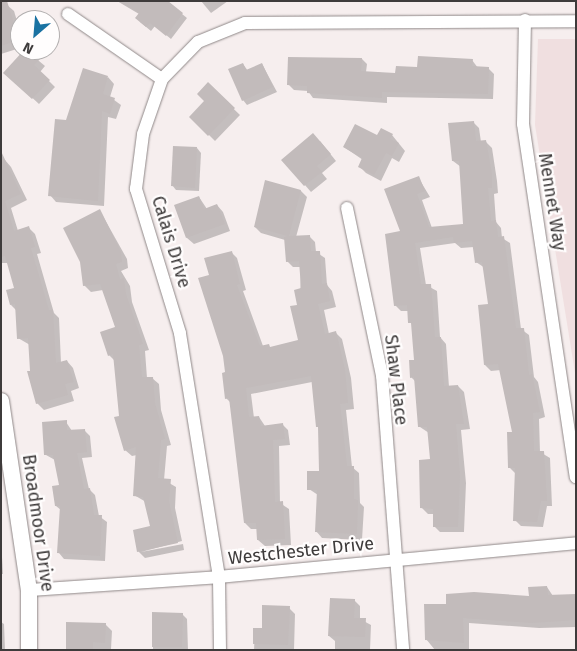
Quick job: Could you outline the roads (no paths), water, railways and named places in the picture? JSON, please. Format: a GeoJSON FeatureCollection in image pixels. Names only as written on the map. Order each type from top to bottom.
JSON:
{"type":"FeatureCollection","features":[{"type":"Feature","properties":{"kind":"street"},"geometry":{"type":"LineString","coordinates":[[68,14],[162,79]]}},
{"type":"Feature","properties":{"kind":"street","name":"Mennet Way"},"geometry":{"type":"LineString","coordinates":[[525,20],[523,124],[576,477]]}},
{"type":"Feature","properties":{"kind":"street","name":"Calais Drive"},"geometry":{"type":"LineString","coordinates":[[220,650],[219,577],[180,332],[136,189],[143,134],[162,79],[198,42],[245,23],[576,21]]}},
{"type":"Feature","properties":{"kind":"street","name":"Shaw Place"},"geometry":{"type":"LineString","coordinates":[[347,208],[382,374],[394,559],[403,650]]}},
{"type":"Feature","properties":{"kind":"street","name":"Broadmoor Drive"},"geometry":{"type":"LineString","coordinates":[[1,401],[29,590],[29,650]]}},
{"type":"Feature","properties":{"kind":"street","name":"Westchester Drive"},"geometry":{"type":"LineString","coordinates":[[29,590],[219,577],[576,543]]}}]}
